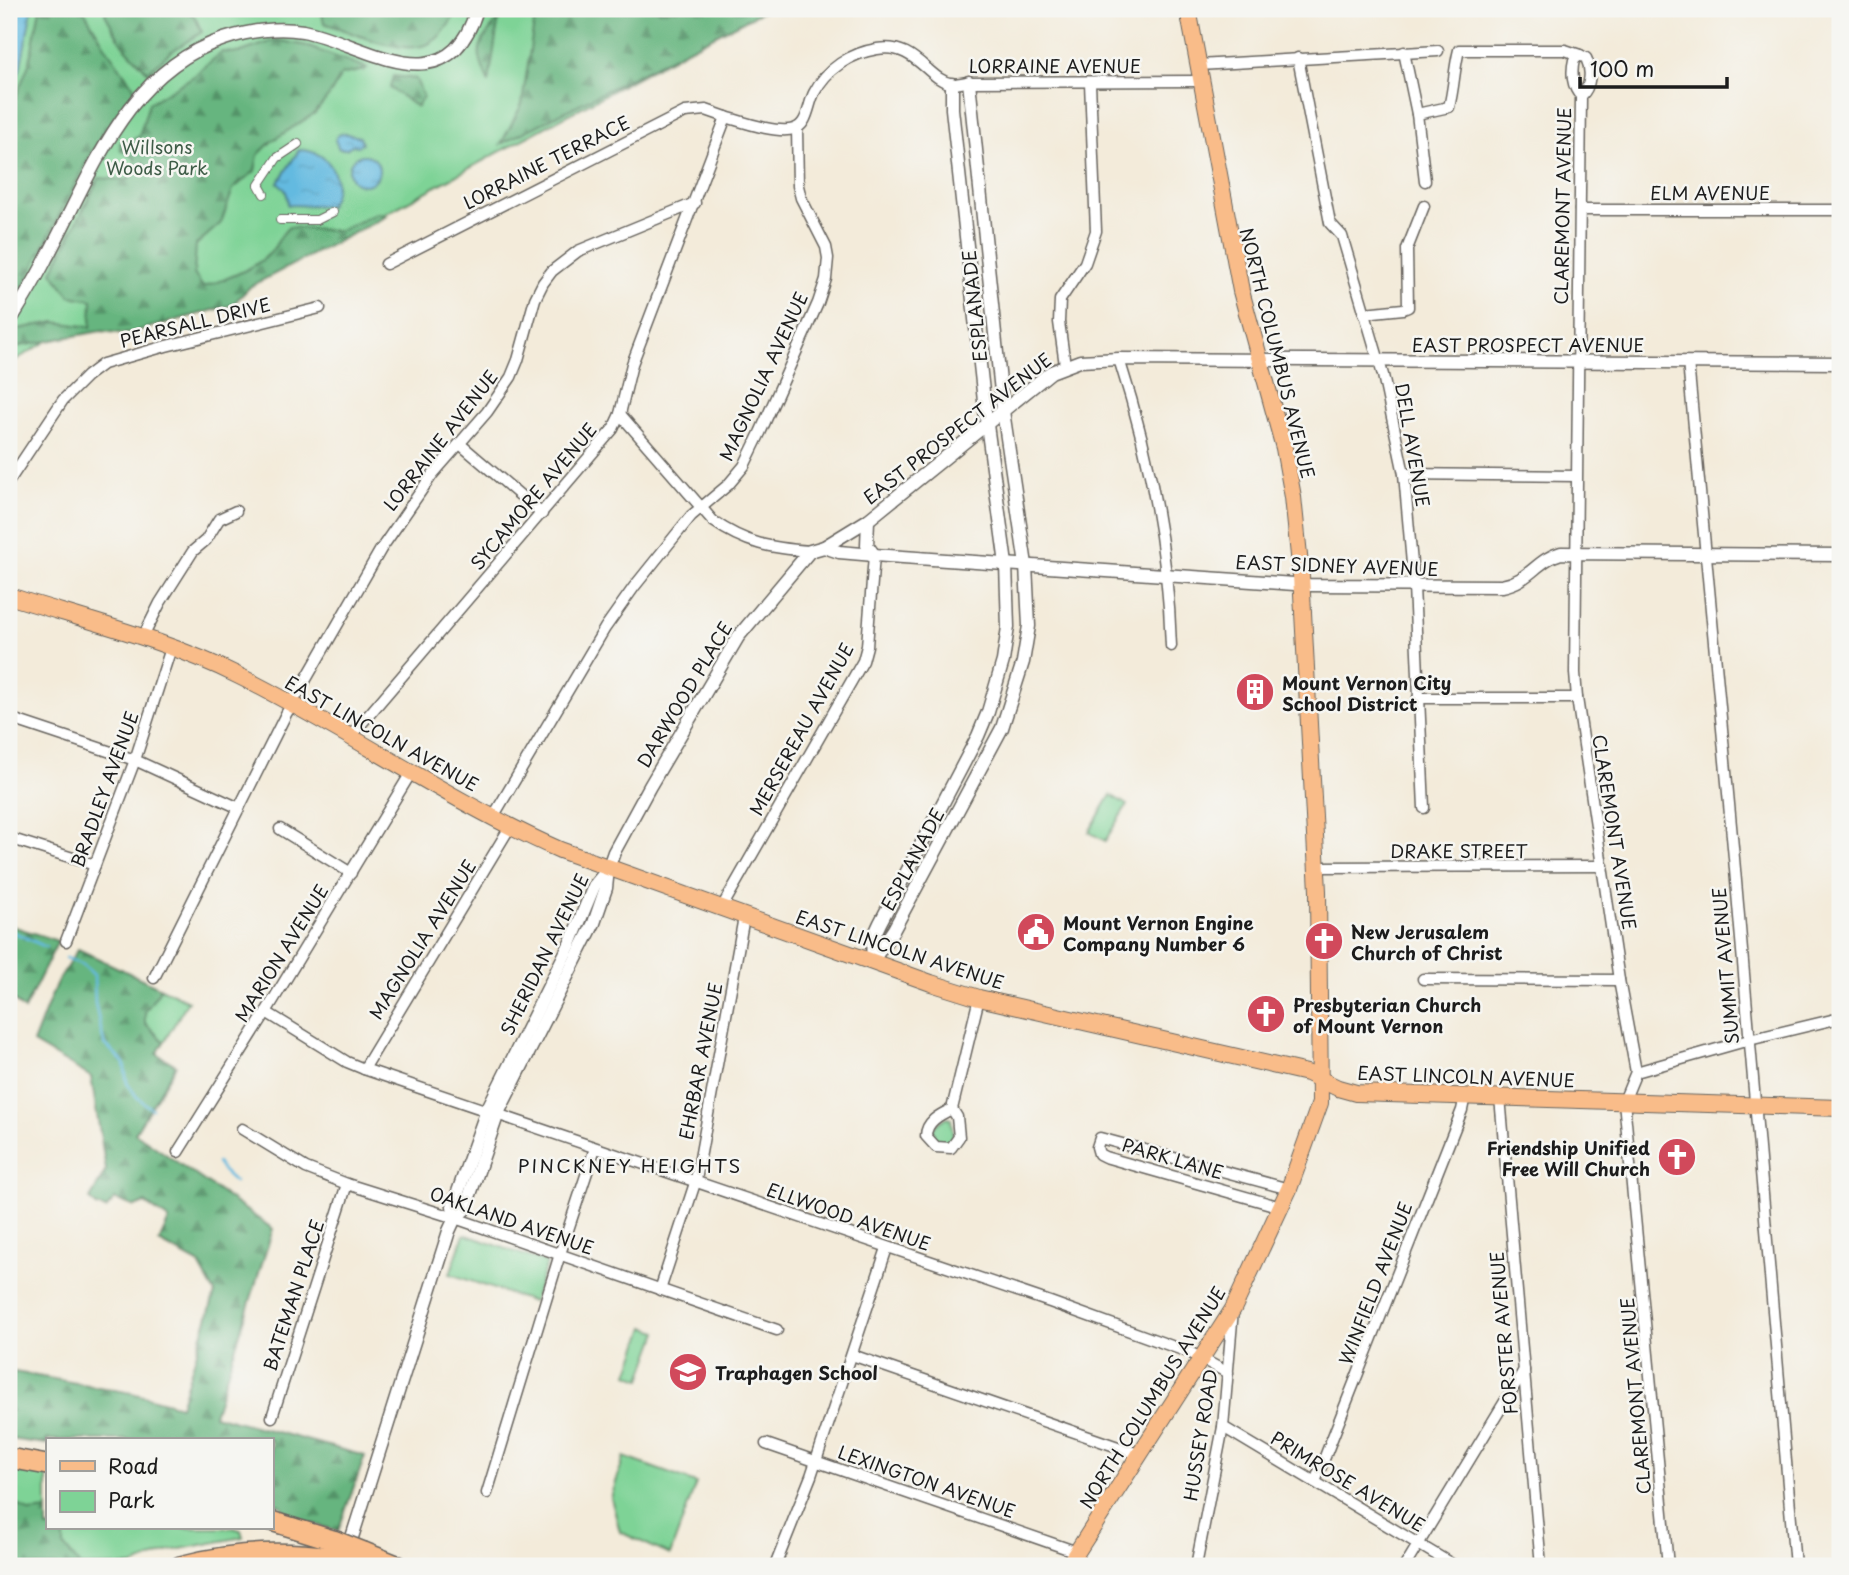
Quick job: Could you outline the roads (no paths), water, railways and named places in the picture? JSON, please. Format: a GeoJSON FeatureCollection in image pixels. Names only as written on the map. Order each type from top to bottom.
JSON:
{"type":"FeatureCollection","features":[{"type":"Feature","properties":{"kind":"highway"},"geometry":{"type":"LineString","coordinates":[[9,1458],[46,1465]]}},
{"type":"Feature","properties":{"kind":"highway"},"geometry":{"type":"LineString","coordinates":[[273,1522],[347,1556],[386,1566]]}},
{"type":"Feature","properties":{"kind":"highway"},"geometry":{"type":"LineString","coordinates":[[180,1566],[263,1552],[347,1556],[399,1566]]}},
{"type":"Feature","properties":{"kind":"main road","name":"NORTH COLUMBUS AVENUE"},"geometry":{"type":"LineString","coordinates":[[1072,1559],[1233,1309],[1289,1189],[1320,1103],[1316,867],[1300,552],[1289,474],[1241,291],[1188,9]]}},
{"type":"Feature","properties":{"kind":"main road","name":"EAST LINCOLN AVENUE"},"geometry":{"type":"LineString","coordinates":[[9,596],[171,649],[238,675],[510,827],[560,850],[979,998],[1307,1073],[1356,1093],[1840,1108]]}},
{"type":"Feature","properties":{"kind":"street"},"geometry":{"type":"LineString","coordinates":[[9,323],[47,258],[93,164],[114,130],[146,88],[180,61],[223,39],[274,29],[306,32],[401,63],[423,63],[454,49],[468,29],[477,9]]}},
{"type":"Feature","properties":{"kind":"street","name":"LORRAINE AVENUE"},"geometry":{"type":"LineString","coordinates":[[797,128],[803,124],[814,93],[823,79],[857,54],[880,48],[897,50],[920,61],[938,77],[952,84],[1090,83],[1200,73],[1298,58],[1437,51]]}},
{"type":"Feature","properties":{"kind":"street"},"geometry":{"type":"LineString","coordinates":[[1416,114],[1449,107],[1459,50],[1565,50],[1580,55]]}},
{"type":"Feature","properties":{"kind":"street"},"geometry":{"type":"LineString","coordinates":[[1404,52],[1425,181]]}},
{"type":"Feature","properties":{"kind":"street","name":"CLAREMONT AVENUE"},"geometry":{"type":"LineString","coordinates":[[1580,55],[1586,58],[1590,71],[1586,92],[1581,96],[1576,92],[1573,74],[1574,60],[1580,55]]}},
{"type":"Feature","properties":{"kind":"street","name":"DELL AVENUE"},"geometry":{"type":"LineString","coordinates":[[1298,58],[1330,223],[1342,236],[1379,361],[1404,474],[1414,586],[1424,808]]}},
{"type":"Feature","properties":{"kind":"street","name":"ESPLANADE"},"geometry":{"type":"LineString","coordinates":[[872,962],[894,929],[979,774],[1011,705],[1023,663],[1029,626],[1026,565],[1003,411],[968,82]]}},
{"type":"Feature","properties":{"kind":"street"},"geometry":{"type":"LineString","coordinates":[[1065,365],[1059,322],[1060,300],[1085,263],[1096,231],[1090,83]]}},
{"type":"Feature","properties":{"kind":"street","name":"ESPLANADE"},"geometry":{"type":"LineString","coordinates":[[872,962],[873,938],[966,760],[988,712],[1003,661],[1008,627],[1006,564],[951,109],[952,84]]}},
{"type":"Feature","properties":{"kind":"street","name":"CLAREMONT AVENUE"},"geometry":{"type":"LineString","coordinates":[[1581,96],[1576,476],[1577,698],[1619,980],[1636,1072],[1624,1101],[1668,1566]]}},
{"type":"Feature","properties":{"kind":"street","name":"LORRAINE TERRACE"},"geometry":{"type":"LineString","coordinates":[[386,264],[685,112],[706,110],[726,117]]}},
{"type":"Feature","properties":{"kind":"street"},"geometry":{"type":"LineString","coordinates":[[695,203],[726,117],[785,131],[797,128]]}},
{"type":"Feature","properties":{"kind":"street","name":"MAGNOLIA AVENUE"},"geometry":{"type":"LineString","coordinates":[[493,817],[605,628],[634,587],[700,508],[728,485],[744,466],[818,303],[826,279],[828,258],[826,247],[801,198],[798,186],[797,128]]}},
{"type":"Feature","properties":{"kind":"street"},"geometry":{"type":"LineString","coordinates":[[264,194],[259,185],[277,158],[298,144]]}},
{"type":"Feature","properties":{"kind":"street","name":"LORRAINE AVENUE"},"geometry":{"type":"LineString","coordinates":[[154,978],[292,704],[381,549],[432,475],[460,444],[511,377],[535,299],[552,271],[578,251],[695,203]]}},
{"type":"Feature","properties":{"kind":"street","name":"SYCAMORE AVENUE"},"geometry":{"type":"LineString","coordinates":[[350,737],[613,429],[620,414],[632,364],[695,203]]}},
{"type":"Feature","properties":{"kind":"street"},"geometry":{"type":"LineString","coordinates":[[1364,313],[1403,310],[1408,306],[1408,249],[1424,206]]}},
{"type":"Feature","properties":{"kind":"street","name":"ELM AVENUE"},"geometry":{"type":"LineString","coordinates":[[1580,210],[1840,209]]}},
{"type":"Feature","properties":{"kind":"street"},"geometry":{"type":"LineString","coordinates":[[279,220],[317,220],[333,212]]}},
{"type":"Feature","properties":{"kind":"street","name":"PEARSALL DRIVE"},"geometry":{"type":"LineString","coordinates":[[9,481],[63,400],[103,364],[320,308]]}},
{"type":"Feature","properties":{"kind":"street"},"geometry":{"type":"LineString","coordinates":[[1119,359],[1152,481],[1166,575],[1171,646]]}},
{"type":"Feature","properties":{"kind":"street","name":"EAST PROSPECT AVENUE"},"geometry":{"type":"LineString","coordinates":[[620,414],[713,522],[749,542],[768,547],[810,551],[824,547],[868,520],[1051,372],[1080,361],[1119,359],[1840,363]]}},
{"type":"Feature","properties":{"kind":"street","name":"SUMMIT AVENUE"},"geometry":{"type":"LineString","coordinates":[[1688,362],[1795,1566]]}},
{"type":"Feature","properties":{"kind":"street"},"geometry":{"type":"LineString","coordinates":[[460,444],[542,514]]}},
{"type":"Feature","properties":{"kind":"street"},"geometry":{"type":"LineString","coordinates":[[1404,474],[1576,476]]}},
{"type":"Feature","properties":{"kind":"street"},"geometry":{"type":"LineString","coordinates":[[142,639],[160,603],[193,551],[206,540],[219,519],[236,511]]}},
{"type":"Feature","properties":{"kind":"street"},"geometry":{"type":"LineString","coordinates":[[868,520],[867,545],[874,555]]}},
{"type":"Feature","properties":{"kind":"street","name":"EAST SIDNEY AVENUE"},"geometry":{"type":"LineString","coordinates":[[824,547],[839,552],[874,555],[1301,584],[1414,586],[1502,586],[1517,583],[1549,557],[1577,552],[1840,555]]}},
{"type":"Feature","properties":{"kind":"street","name":"DARWOOD PLACE"},"geometry":{"type":"LineString","coordinates":[[608,869],[614,852],[650,786],[738,637],[810,551]]}},
{"type":"Feature","properties":{"kind":"street","name":"MERSEREAU AVENUE"},"geometry":{"type":"LineString","coordinates":[[721,909],[863,661],[867,646],[874,555]]}},
{"type":"Feature","properties":{"kind":"street","name":"BRADLEY AVENUE"},"geometry":{"type":"LineString","coordinates":[[66,941],[135,760],[171,649]]}},
{"type":"Feature","properties":{"kind":"street"},"geometry":{"type":"LineString","coordinates":[[1418,698],[1577,698]]}},
{"type":"Feature","properties":{"kind":"street"},"geometry":{"type":"LineString","coordinates":[[9,718],[135,760],[239,808]]}},
{"type":"Feature","properties":{"kind":"street","name":"MARION AVENUE"},"geometry":{"type":"LineString","coordinates":[[178,1152],[412,772]]}},
{"type":"Feature","properties":{"kind":"street","name":"MAGNOLIA AVENUE"},"geometry":{"type":"LineString","coordinates":[[364,1069],[510,827]]}},
{"type":"Feature","properties":{"kind":"street"},"geometry":{"type":"LineString","coordinates":[[280,829],[351,873]]}},
{"type":"Feature","properties":{"kind":"street"},"geometry":{"type":"LineString","coordinates":[[9,838],[95,865]]}},
{"type":"Feature","properties":{"kind":"street","name":"DRAKE STREET"},"geometry":{"type":"LineString","coordinates":[[1316,867],[1602,866]]}},
{"type":"Feature","properties":{"kind":"street","name":"SHERIDAN AVENUE"},"geometry":{"type":"LineString","coordinates":[[347,1556],[455,1218],[465,1209],[492,1111],[594,923],[606,888],[608,869]]}},
{"type":"Feature","properties":{"kind":"street","name":"EHRBAR AVENUE"},"geometry":{"type":"LineString","coordinates":[[660,1290],[696,1180],[744,917]]}},
{"type":"Feature","properties":{"kind":"street"},"geometry":{"type":"LineString","coordinates":[[1423,979],[1619,980]]}},
{"type":"Feature","properties":{"kind":"street"},"geometry":{"type":"LineString","coordinates":[[952,1109],[979,998]]}},
{"type":"Feature","properties":{"kind":"street","name":"ELLWOOD AVENUE"},"geometry":{"type":"LineString","coordinates":[[266,1012],[347,1062],[364,1069],[1050,1302],[1191,1353],[1228,1373]]}},
{"type":"Feature","properties":{"kind":"street"},"geometry":{"type":"LineString","coordinates":[[1636,1072],[1840,1018]]}},
{"type":"Feature","properties":{"kind":"street","name":"WINFIELD AVENUE"},"geometry":{"type":"LineString","coordinates":[[1315,1482],[1462,1110],[1465,1096]]}},
{"type":"Feature","properties":{"kind":"street","name":"FORSTER AVENUE"},"geometry":{"type":"LineString","coordinates":[[1500,1097],[1541,1566]]}},
{"type":"Feature","properties":{"kind":"street","name":"OAKLAND AVENUE"},"geometry":{"type":"LineString","coordinates":[[242,1129],[306,1168],[347,1184],[455,1218],[777,1330]]}},
{"type":"Feature","properties":{"kind":"street","name":"PARK LANE"},"geometry":{"type":"LineString","coordinates":[[1281,1207],[1105,1157],[1099,1154],[1098,1142],[1289,1189]]}},
{"type":"Feature","properties":{"kind":"street"},"geometry":{"type":"LineString","coordinates":[[487,1493],[596,1148]]}},
{"type":"Feature","properties":{"kind":"street","name":"BATEMAN PLACE"},"geometry":{"type":"LineString","coordinates":[[272,1417],[347,1184]]}},
{"type":"Feature","properties":{"kind":"street"},"geometry":{"type":"LineString","coordinates":[[775,1566],[816,1461],[887,1248]]}},
{"type":"Feature","properties":{"kind":"street","name":"HUSSEY ROAD"},"geometry":{"type":"LineString","coordinates":[[1196,1566],[1223,1427],[1233,1309]]}},
{"type":"Feature","properties":{"kind":"street"},"geometry":{"type":"LineString","coordinates":[[852,1354],[1140,1455]]}},
{"type":"Feature","properties":{"kind":"street"},"geometry":{"type":"LineString","coordinates":[[1405,1566],[1524,1370]]}},
{"type":"Feature","properties":{"kind":"street","name":"PRIMROSE AVENUE"},"geometry":{"type":"LineString","coordinates":[[1223,1427],[1455,1566]]}},
{"type":"Feature","properties":{"kind":"street","name":"LEXINGTON AVENUE"},"geometry":{"type":"LineString","coordinates":[[765,1444],[1072,1559]]}},
{"type":"Feature","properties":{"kind":"water"},"geometry":{"type":"Polygon","coordinates":[[[9,9],[32,9],[20,70],[9,94],[9,9]]]}},
{"type":"Feature","properties":{"kind":"water"},"geometry":{"type":"Polygon","coordinates":[[[343,133],[360,137],[362,143],[339,149],[335,140],[343,133]]]}},
{"type":"Feature","properties":{"kind":"water"},"geometry":{"type":"Polygon","coordinates":[[[299,150],[319,155],[332,168],[336,186],[329,206],[288,205],[286,192],[278,183],[299,150]]]}},
{"type":"Feature","properties":{"kind":"water"},"geometry":{"type":"Polygon","coordinates":[[[364,155],[375,159],[379,170],[375,181],[364,185],[353,181],[349,170],[353,159],[364,155]]]}},
{"type":"Feature","properties":{"kind":"waterway"},"geometry":{"type":"LineString","coordinates":[[9,930],[46,947]]}},
{"type":"Feature","properties":{"kind":"waterway"},"geometry":{"type":"LineString","coordinates":[[66,958],[83,965],[94,975],[95,1003],[104,1043],[124,1063],[127,1083],[137,1097],[152,1109]]}},
{"type":"Feature","properties":{"kind":"waterway"},"geometry":{"type":"LineString","coordinates":[[217,1163],[235,1182]]}},
{"type":"Feature","properties":{"kind":"railway"},"geometry":{"type":"LineString","coordinates":[[1817,9],[1840,15]]}},
{"type":"Feature","properties":{"kind":"place","name":"Mount Vernon City School District"},"geometry":{"type":"Point","coordinates":[1255,692]}},
{"type":"Feature","properties":{"kind":"place","name":"Mount Vernon Engine Company Number 6"},"geometry":{"type":"Point","coordinates":[1036,932]}},
{"type":"Feature","properties":{"kind":"place","name":"New Jerusalem Church of Christ"},"geometry":{"type":"Point","coordinates":[1324,941]}},
{"type":"Feature","properties":{"kind":"place","name":"Presbyterian Church of Mount Vernon"},"geometry":{"type":"Point","coordinates":[1266,1014]}},
{"type":"Feature","properties":{"kind":"place","name":"Friendship Unified Free Will Church"},"geometry":{"type":"Point","coordinates":[1677,1157]}},
{"type":"Feature","properties":{"kind":"place","name":"Traphagen School"},"geometry":{"type":"Point","coordinates":[688,1372]}},
{"type":"Feature","properties":{"kind":"district","name":"PINCKNEY HEIGHTS"},"geometry":{"type":"Point","coordinates":[630,1165]}},
{"type":"Feature","properties":{"kind":"park label","name":"Willsons Woods Park"},"geometry":{"type":"Point","coordinates":[157,156]}}]}
